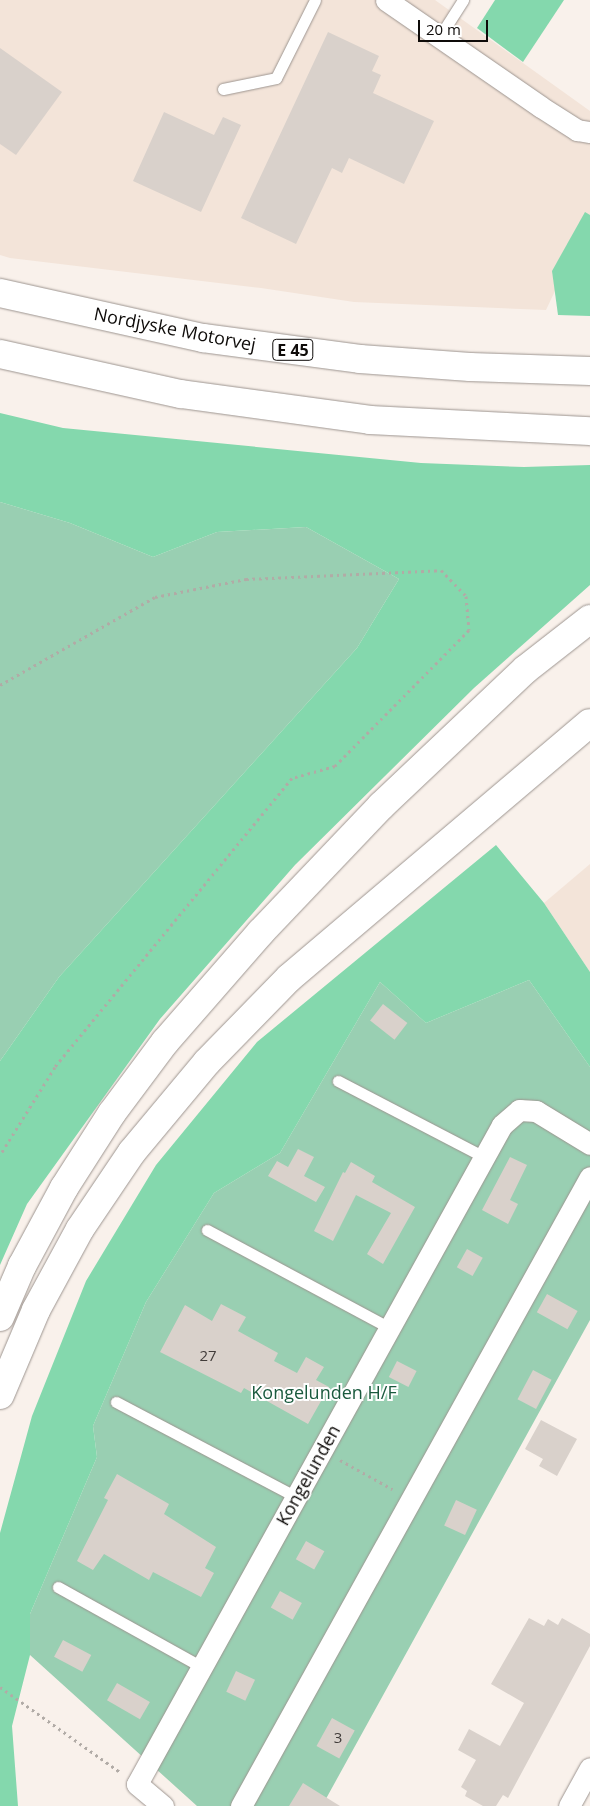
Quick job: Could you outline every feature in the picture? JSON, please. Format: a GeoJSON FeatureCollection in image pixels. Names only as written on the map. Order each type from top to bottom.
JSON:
{"type":"FeatureCollection","features":[{"type":"Feature","properties":{"kind":"highway","name":"Nordjyske Motorvej"},"geometry":{"type":"LineString","coordinates":[[0,293],[203,338],[360,359],[470,367],[590,371]]}},
{"type":"Feature","properties":{"kind":"highway"},"geometry":{"type":"LineString","coordinates":[[0,354],[181,394],[370,420],[590,431]]}},
{"type":"Feature","properties":{"kind":"highway"},"geometry":{"type":"LineString","coordinates":[[0,1317],[22,1266],[64,1188],[112,1113],[165,1042],[261,932],[381,806],[526,669],[590,619]]}},
{"type":"Feature","properties":{"kind":"highway"},"geometry":{"type":"LineString","coordinates":[[0,1395],[36,1310],[80,1229],[132,1152],[207,1062],[289,978],[590,723]]}},
{"type":"Feature","properties":{"kind":"street"},"geometry":{"type":"LineString","coordinates":[[386,0],[562,121],[576,130],[590,132]]}},
{"type":"Feature","properties":{"kind":"street","name":"Kongelunden"},"geometry":{"type":"LineString","coordinates":[[137,1784],[502,1125],[520,1110],[536,1112],[590,1144]]}},
{"type":"Feature","properties":{"kind":"street"},"geometry":{"type":"LineString","coordinates":[[241,1806],[590,1177]]}},
{"type":"Feature","properties":{"kind":"street"},"geometry":{"type":"LineString","coordinates":[[569,1806],[590,1768]]}},
{"type":"Feature","properties":{"kind":"street"},"geometry":{"type":"LineString","coordinates":[[137,1784],[163,1806]]}},
{"type":"Feature","properties":{"kind":"lane"},"geometry":{"type":"LineString","coordinates":[[223,89],[276,78],[315,0]]}},
{"type":"Feature","properties":{"kind":"lane"},"geometry":{"type":"LineString","coordinates":[[440,36],[462,0]]}},
{"type":"Feature","properties":{"kind":"lane"},"geometry":{"type":"LineString","coordinates":[[338,1081],[484,1158]]}},
{"type":"Feature","properties":{"kind":"lane"},"geometry":{"type":"LineString","coordinates":[[207,1230],[390,1328]]}},
{"type":"Feature","properties":{"kind":"lane"},"geometry":{"type":"LineString","coordinates":[[116,1402],[296,1497]]}},
{"type":"Feature","properties":{"kind":"lane"},"geometry":{"type":"LineString","coordinates":[[58,1587],[202,1667]]}},
{"type":"Feature","properties":{"kind":"path"},"geometry":{"type":"LineString","coordinates":[[0,685],[155,597],[246,579],[381,575],[441,570],[466,596],[469,630],[335,766],[292,778],[55,1067],[0,1155]]}},
{"type":"Feature","properties":{"kind":"path"},"geometry":{"type":"LineString","coordinates":[[322,1450],[411,1500]]}},
{"type":"Feature","properties":{"kind":"path"},"geometry":{"type":"LineString","coordinates":[[0,1687],[137,1784]]}},
{"type":"Feature","properties":{"kind":"shaded area"},"geometry":{"type":"Polygon","coordinates":[[[0,0],[435,0],[590,111],[590,217],[546,310],[354,302],[261,288],[10,258],[0,255],[0,0]]]}},
{"type":"Feature","properties":{"kind":"shaded area"},"geometry":{"type":"Polygon","coordinates":[[[590,864],[590,972],[544,903],[590,864]]]}},
{"type":"Feature","properties":{"kind":"green space"},"geometry":{"type":"Polygon","coordinates":[[[495,0],[564,0],[523,62],[477,28],[495,0]]]}},
{"type":"Feature","properties":{"kind":"green space"},"geometry":{"type":"Polygon","coordinates":[[[585,212],[590,215],[590,316],[558,315],[552,271],[585,212]]]}},
{"type":"Feature","properties":{"kind":"green space"},"geometry":{"type":"Polygon","coordinates":[[[0,413],[63,428],[421,463],[524,467],[590,465],[590,585],[474,688],[295,865],[160,1019],[27,1204],[0,1265],[0,1061],[59,977],[357,648],[399,579],[306,527],[217,532],[153,557],[70,523],[0,502],[0,413]]]}},
{"type":"Feature","properties":{"kind":"green space"},"geometry":{"type":"Polygon","coordinates":[[[0,502],[70,523],[153,557],[217,532],[306,527],[399,579],[357,648],[59,977],[0,1061],[0,502]]]}},
{"type":"Feature","properties":{"kind":"green space"},"geometry":{"type":"Polygon","coordinates":[[[496,845],[544,903],[590,972],[590,1067],[529,980],[426,1023],[380,982],[280,1153],[214,1193],[146,1302],[93,1426],[97,1457],[30,1614],[30,1655],[12,1726],[18,1806],[0,1806],[0,1533],[32,1416],[86,1281],[156,1165],[257,1042],[496,845]]]}},
{"type":"Feature","properties":{"kind":"green space","name":"Kongelunden H/F"},"geometry":{"type":"Polygon","coordinates":[[[529,980],[590,1067],[590,1320],[322,1806],[197,1806],[30,1655],[30,1614],[97,1457],[93,1426],[146,1302],[214,1193],[280,1153],[380,982],[426,1023],[529,980]]]}},
{"type":"Feature","properties":{"kind":"building"},"geometry":{"type":"Polygon","coordinates":[[[328,32],[379,56],[372,71],[381,75],[373,93],[434,121],[404,184],[349,158],[342,173],[332,168],[296,244],[241,218],[328,32]]]}},
{"type":"Feature","properties":{"kind":"building"},"geometry":{"type":"Polygon","coordinates":[[[0,48],[62,92],[16,155],[0,144],[0,48]]]}},
{"type":"Feature","properties":{"kind":"building"},"geometry":{"type":"Polygon","coordinates":[[[164,112],[214,135],[223,117],[241,125],[201,212],[133,181],[164,112]]]}},
{"type":"Feature","properties":{"kind":"building"},"geometry":{"type":"Polygon","coordinates":[[[383,1004],[407,1023],[394,1040],[370,1021],[383,1004]]]}},
{"type":"Feature","properties":{"kind":"building"},"geometry":{"type":"Polygon","coordinates":[[[298,1149],[314,1157],[304,1176],[325,1187],[316,1202],[268,1176],[277,1161],[288,1167],[298,1149]]]}},
{"type":"Feature","properties":{"kind":"building"},"geometry":{"type":"Polygon","coordinates":[[[510,1157],[527,1165],[510,1200],[518,1204],[508,1224],[482,1210],[510,1157]]]}},
{"type":"Feature","properties":{"kind":"building"},"geometry":{"type":"Polygon","coordinates":[[[351,1162],[375,1176],[372,1182],[415,1207],[383,1264],[367,1254],[391,1213],[356,1195],[333,1241],[314,1231],[343,1172],[345,1173],[351,1162]]]}},
{"type":"Feature","properties":{"kind":"building"},"geometry":{"type":"Polygon","coordinates":[[[467,1249],[483,1258],[473,1276],[457,1267],[467,1249]]]}},
{"type":"Feature","properties":{"kind":"building"},"geometry":{"type":"Polygon","coordinates":[[[547,1294],[578,1311],[567,1329],[537,1312],[547,1294]]]}},
{"type":"Feature","properties":{"kind":"building"},"geometry":{"type":"Polygon","coordinates":[[[221,1304],[246,1317],[238,1331],[278,1353],[274,1361],[297,1373],[306,1357],[324,1367],[316,1380],[329,1387],[308,1424],[244,1388],[241,1393],[160,1352],[185,1305],[212,1321],[221,1304]]]}},
{"type":"Feature","properties":{"kind":"building"},"geometry":{"type":"Polygon","coordinates":[[[397,1361],[417,1371],[408,1387],[389,1377],[397,1361]]]}},
{"type":"Feature","properties":{"kind":"building"},"geometry":{"type":"Polygon","coordinates":[[[533,1370],[552,1380],[536,1409],[518,1399],[533,1370]]]}},
{"type":"Feature","properties":{"kind":"building"},"geometry":{"type":"Polygon","coordinates":[[[541,1420],[577,1439],[557,1476],[539,1466],[543,1459],[525,1449],[541,1420]]]}},
{"type":"Feature","properties":{"kind":"building"},"geometry":{"type":"Polygon","coordinates":[[[117,1474],[169,1504],[164,1514],[216,1547],[205,1568],[214,1573],[201,1597],[153,1572],[149,1580],[104,1554],[93,1570],[77,1561],[108,1500],[104,1498],[117,1474]]]}},
{"type":"Feature","properties":{"kind":"building"},"geometry":{"type":"Polygon","coordinates":[[[456,1500],[477,1510],[465,1535],[444,1525],[456,1500]]]}},
{"type":"Feature","properties":{"kind":"building"},"geometry":{"type":"Polygon","coordinates":[[[306,1541],[324,1551],[314,1570],[296,1559],[306,1541]]]}},
{"type":"Feature","properties":{"kind":"building"},"geometry":{"type":"Polygon","coordinates":[[[280,1591],[302,1603],[293,1620],[271,1608],[280,1591]]]}},
{"type":"Feature","properties":{"kind":"building"},"geometry":{"type":"Polygon","coordinates":[[[529,1618],[544,1626],[548,1619],[558,1625],[562,1618],[590,1634],[590,1646],[508,1798],[503,1795],[496,1806],[483,1806],[465,1796],[467,1791],[461,1787],[476,1760],[458,1750],[469,1729],[500,1746],[524,1703],[491,1684],[529,1618]]]}},
{"type":"Feature","properties":{"kind":"building"},"geometry":{"type":"Polygon","coordinates":[[[63,1640],[91,1655],[82,1672],[54,1657],[63,1640]]]}},
{"type":"Feature","properties":{"kind":"building"},"geometry":{"type":"Polygon","coordinates":[[[236,1671],[255,1680],[245,1701],[226,1692],[236,1671]]]}},
{"type":"Feature","properties":{"kind":"building"},"geometry":{"type":"Polygon","coordinates":[[[117,1683],[150,1702],[140,1719],[107,1700],[117,1683]]]}},
{"type":"Feature","properties":{"kind":"building"},"geometry":{"type":"Polygon","coordinates":[[[332,1718],[355,1731],[339,1759],[316,1746],[332,1718]]]}},
{"type":"Feature","properties":{"kind":"building"},"geometry":{"type":"Polygon","coordinates":[[[303,1783],[340,1806],[289,1806],[303,1783]]]}}]}
